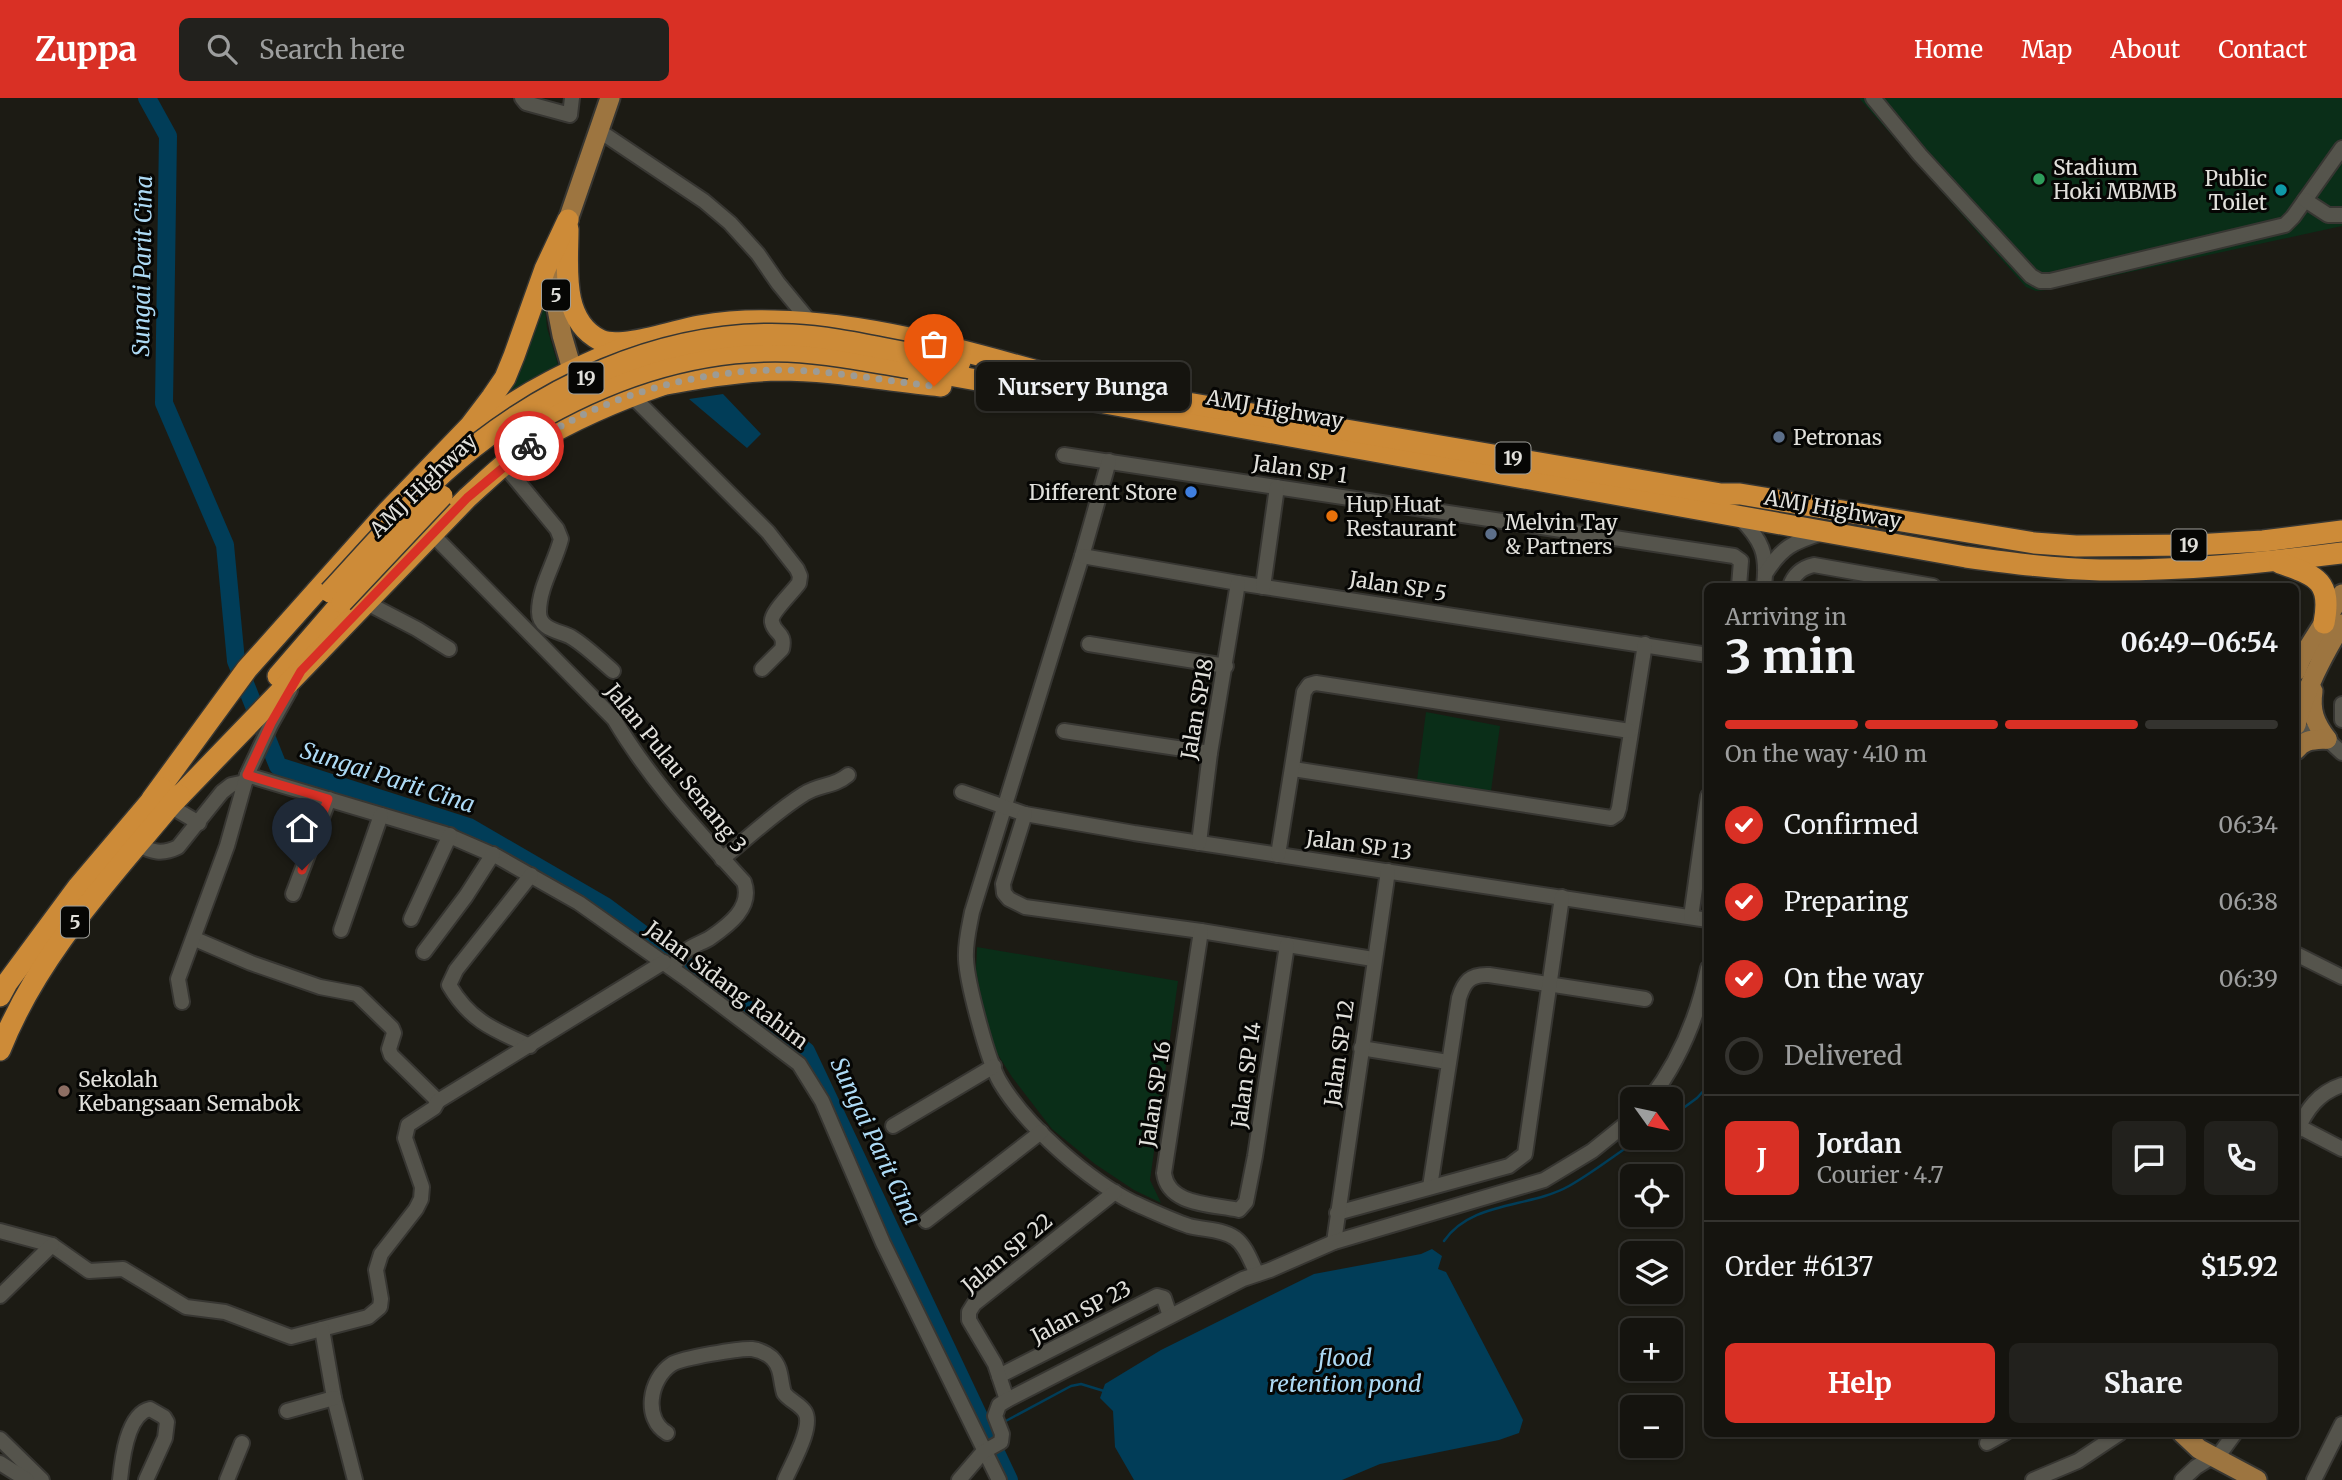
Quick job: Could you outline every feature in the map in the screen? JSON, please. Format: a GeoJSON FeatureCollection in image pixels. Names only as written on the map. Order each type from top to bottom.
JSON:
{"type":"FeatureCollection","features":[{"type":"Feature","properties":{"kind":"highway"},"geometry":{"type":"LineString","coordinates":[[568,220],[568,290],[578,319],[590,334],[608,343],[648,338],[698,326],[736,322],[842,325],[925,342],[1089,393]]}},
{"type":"Feature","properties":{"kind":"highway"},"geometry":{"type":"LineString","coordinates":[[161,802],[252,699],[373,527],[470,426],[505,378],[545,270],[568,220]]}},
{"type":"Feature","properties":{"kind":"highway"},"geometry":{"type":"LineString","coordinates":[[434,465],[483,424],[520,398],[576,368],[648,338]]}},
{"type":"Feature","properties":{"kind":"highway"},"geometry":{"type":"LineString","coordinates":[[648,338],[619,355],[614,363],[617,380],[628,387],[740,372],[780,370],[822,372],[911,384],[1089,393]]}},
{"type":"Feature","properties":{"kind":"highway","name":"AMJ Highway"},"geometry":{"type":"LineString","coordinates":[[252,699],[336,597],[452,484],[486,455],[550,413],[620,380],[657,366],[741,352],[788,351],[912,361],[1966,558],[2098,570],[2185,569],[2342,553]]}},
{"type":"Feature","properties":{"kind":"highway"},"geometry":{"type":"LineString","coordinates":[[532,444],[595,411],[662,384]]}},
{"type":"Feature","properties":{"kind":"highway","name":"AMJ Highway"},"geometry":{"type":"LineString","coordinates":[[1089,393],[1721,494],[1740,494],[2034,543],[2128,547],[2263,541],[2336,529]]}},
{"type":"Feature","properties":{"kind":"highway"},"geometry":{"type":"LineString","coordinates":[[161,802],[252,699],[301,671],[432,534],[504,465],[551,428],[557,412],[552,401],[535,394],[520,398]]}},
{"type":"Feature","properties":{"kind":"highway"},"geometry":{"type":"LineString","coordinates":[[2274,562],[2318,579],[2323,586],[2333,624]]}},
{"type":"Feature","properties":{"kind":"highway","name":"5"},"geometry":{"type":"LineString","coordinates":[[0,1050],[15,1013],[46,961],[136,844],[161,802]]}},
{"type":"Feature","properties":{"kind":"highway","name":"5"},"geometry":{"type":"LineString","coordinates":[[2,988],[78,887],[161,802]]}},
{"type":"Feature","properties":{"kind":"main road","name":"5"},"geometry":{"type":"LineString","coordinates":[[595,411],[576,368],[564,295],[568,220],[608,99]]}},
{"type":"Feature","properties":{"kind":"main road"},"geometry":{"type":"LineString","coordinates":[[2299,715],[2342,594]]}},
{"type":"Feature","properties":{"kind":"main road"},"geometry":{"type":"LineString","coordinates":[[2299,667],[2333,624]]}},
{"type":"Feature","properties":{"kind":"main road"},"geometry":{"type":"LineString","coordinates":[[2319,663],[2311,707],[2314,720],[2327,739]]}},
{"type":"Feature","properties":{"kind":"main road"},"geometry":{"type":"LineString","coordinates":[[2299,746],[2308,740],[2327,739]]}},
{"type":"Feature","properties":{"kind":"main road"},"geometry":{"type":"LineString","coordinates":[[2186,1437],[2199,1449],[2257,1480]]}},
{"type":"Feature","properties":{"kind":"street"},"geometry":{"type":"LineString","coordinates":[[522,98],[526,103],[570,115],[572,98]]}},
{"type":"Feature","properties":{"kind":"street"},"geometry":{"type":"LineString","coordinates":[[1873,98],[1938,175],[2031,276],[2040,281],[2050,281],[2285,225],[2342,148]]}},
{"type":"Feature","properties":{"kind":"street"},"geometry":{"type":"LineString","coordinates":[[598,130],[704,201],[730,223],[758,254],[811,323]]}},
{"type":"Feature","properties":{"kind":"street"},"geometry":{"type":"LineString","coordinates":[[2305,200],[2328,215],[2342,215]]}},
{"type":"Feature","properties":{"kind":"street"},"geometry":{"type":"LineString","coordinates":[[631,396],[768,532],[797,569],[799,583],[774,614],[772,622],[782,637],[782,649],[762,669]]}},
{"type":"Feature","properties":{"kind":"street","name":"Jalan SP 1"},"geometry":{"type":"LineString","coordinates":[[1064,455],[1734,556],[1741,561],[1740,583]]}},
{"type":"Feature","properties":{"kind":"street"},"geometry":{"type":"LineString","coordinates":[[1109,461],[972,912],[966,940],[966,963],[999,1081],[1041,1132],[1092,1176],[1135,1203],[1190,1226],[1228,1234],[1237,1239],[1257,1274]]}},
{"type":"Feature","properties":{"kind":"street"},"geometry":{"type":"LineString","coordinates":[[504,465],[557,529],[561,539],[547,577],[538,613],[540,620],[554,632],[569,636],[613,671]]}},
{"type":"Feature","properties":{"kind":"street"},"geometry":{"type":"LineString","coordinates":[[1263,587],[1277,487]]}},
{"type":"Feature","properties":{"kind":"street"},"geometry":{"type":"LineString","coordinates":[[1739,517],[1763,546],[1765,580]]}},
{"type":"Feature","properties":{"kind":"street"},"geometry":{"type":"LineString","coordinates":[[1765,580],[1782,550],[1794,542],[1824,532]]}},
{"type":"Feature","properties":{"kind":"street","name":"Jalan Pulau Senang 3"},"geometry":{"type":"LineString","coordinates":[[432,534],[614,719],[636,756],[692,826],[744,882],[747,892],[744,905],[734,919],[710,938],[687,949],[674,962]]}},
{"type":"Feature","properties":{"kind":"street","name":"Jalan SP 5"},"geometry":{"type":"LineString","coordinates":[[1082,556],[1263,587],[1704,654]]}},
{"type":"Feature","properties":{"kind":"street"},"geometry":{"type":"LineString","coordinates":[[1791,583],[1796,573],[1814,565],[1916,583]]}},
{"type":"Feature","properties":{"kind":"street","name":"Jalan SP18"},"geometry":{"type":"LineString","coordinates":[[1199,843],[1210,753],[1238,583]]}},
{"type":"Feature","properties":{"kind":"street"},"geometry":{"type":"LineString","coordinates":[[367,603],[449,649]]}},
{"type":"Feature","properties":{"kind":"street"},"geometry":{"type":"LineString","coordinates":[[1089,644],[1226,666]]}},
{"type":"Feature","properties":{"kind":"street"},"geometry":{"type":"LineString","coordinates":[[1293,769],[1611,818],[1617,814],[1619,808],[1645,644]]}},
{"type":"Feature","properties":{"kind":"street"},"geometry":{"type":"LineString","coordinates":[[1278,855],[1304,692],[1309,685],[1317,682],[1630,731]]}},
{"type":"Feature","properties":{"kind":"street"},"geometry":{"type":"LineString","coordinates":[[182,1002],[178,979],[195,939],[227,846],[253,760],[252,699]]}},
{"type":"Feature","properties":{"kind":"street"},"geometry":{"type":"LineString","coordinates":[[2342,704],[2342,720]]}},
{"type":"Feature","properties":{"kind":"street"},"geometry":{"type":"LineString","coordinates":[[2299,727],[2327,739],[2342,752]]}},
{"type":"Feature","properties":{"kind":"street"},"geometry":{"type":"LineString","coordinates":[[1064,732],[1210,753]]}},
{"type":"Feature","properties":{"kind":"street"},"geometry":{"type":"LineString","coordinates":[[722,859],[803,794],[820,785],[835,784],[848,775]]}},
{"type":"Feature","properties":{"kind":"street"},"geometry":{"type":"LineString","coordinates":[[136,844],[158,853],[178,847],[222,792],[246,778]]}},
{"type":"Feature","properties":{"kind":"street","name":"Jalan Sidang Rahim"},"geometry":{"type":"LineString","coordinates":[[246,778],[450,835],[493,854],[674,962],[799,1064],[812,1083],[883,1243],[990,1448],[999,1480]]}},
{"type":"Feature","properties":{"kind":"street","name":"Jalan SP 13"},"geometry":{"type":"LineString","coordinates":[[962,792],[1025,814],[1199,843],[1704,919]]}},
{"type":"Feature","properties":{"kind":"street"},"geometry":{"type":"LineString","coordinates":[[293,894],[328,799]]}},
{"type":"Feature","properties":{"kind":"street"},"geometry":{"type":"LineString","coordinates":[[161,802],[199,822]]}},
{"type":"Feature","properties":{"kind":"street"},"geometry":{"type":"LineString","coordinates":[[1025,814],[1003,884],[1004,893],[1009,900],[1025,907],[1201,930],[1373,959]]}},
{"type":"Feature","properties":{"kind":"street"},"geometry":{"type":"LineString","coordinates":[[341,930],[381,815]]}},
{"type":"Feature","properties":{"kind":"street"},"geometry":{"type":"LineString","coordinates":[[1691,917],[1704,824]]}},
{"type":"Feature","properties":{"kind":"street"},"geometry":{"type":"LineString","coordinates":[[411,919],[450,835]]}},
{"type":"Feature","properties":{"kind":"street"},"geometry":{"type":"LineString","coordinates":[[424,952],[460,905],[493,854]]}},
{"type":"Feature","properties":{"kind":"street","name":"Jalan SP 12"},"geometry":{"type":"LineString","coordinates":[[1334,1242],[1373,959],[1388,871]]}},
{"type":"Feature","properties":{"kind":"street"},"geometry":{"type":"LineString","coordinates":[[530,1046],[481,1023],[468,1011],[449,985],[456,970],[531,875]]}},
{"type":"Feature","properties":{"kind":"street"},"geometry":{"type":"LineString","coordinates":[[1337,1213],[1509,1166],[1525,1154],[1562,897]]}},
{"type":"Feature","properties":{"kind":"street","name":"Jalan SP 16"},"geometry":{"type":"LineString","coordinates":[[1201,930],[1165,1181],[1168,1188],[1179,1197],[1239,1210]]}},
{"type":"Feature","properties":{"kind":"street"},"geometry":{"type":"LineString","coordinates":[[195,939],[251,963],[320,987],[350,991],[363,998],[392,1028],[394,1033],[389,1049],[391,1055],[438,1101]]}},
{"type":"Feature","properties":{"kind":"street","name":"Jalan SP 14"},"geometry":{"type":"LineString","coordinates":[[1239,1210],[1246,1202],[1255,1157],[1287,945]]}},
{"type":"Feature","properties":{"kind":"street"},"geometry":{"type":"LineString","coordinates":[[2299,956],[2342,977]]}},
{"type":"Feature","properties":{"kind":"street"},"geometry":{"type":"LineString","coordinates":[[0,1231],[52,1245],[89,1270],[123,1269],[186,1307],[225,1312],[291,1337],[369,1317],[380,1307],[382,1299],[376,1270],[382,1254],[421,1199],[422,1187],[405,1138],[408,1125],[434,1108],[438,1101],[674,962]]}},
{"type":"Feature","properties":{"kind":"street"},"geometry":{"type":"LineString","coordinates":[[1430,1188],[1459,998],[1462,987],[1469,978],[1478,974],[1489,975],[1645,999]]}},
{"type":"Feature","properties":{"kind":"street"},"geometry":{"type":"LineString","coordinates":[[1658,1087],[1680,1052],[1704,1000]]}},
{"type":"Feature","properties":{"kind":"street"},"geometry":{"type":"LineString","coordinates":[[1362,1048],[1448,1062]]}},
{"type":"Feature","properties":{"kind":"street"},"geometry":{"type":"LineString","coordinates":[[893,1126],[994,1066]]}},
{"type":"Feature","properties":{"kind":"street"},"geometry":{"type":"LineString","coordinates":[[2299,1125],[2319,1096],[2342,1085]]}},
{"type":"Feature","properties":{"kind":"street"},"geometry":{"type":"LineString","coordinates":[[2299,1129],[2342,1149]]}},
{"type":"Feature","properties":{"kind":"street"},"geometry":{"type":"LineString","coordinates":[[959,1480],[1002,1434],[995,1416],[999,1405],[1007,1400],[1229,1285],[1334,1242],[1544,1180],[1585,1156],[1620,1130]]}},
{"type":"Feature","properties":{"kind":"street"},"geometry":{"type":"LineString","coordinates":[[926,1221],[1041,1132]]}},
{"type":"Feature","properties":{"kind":"street","name":"Jalan SP 22"},"geometry":{"type":"LineString","coordinates":[[1007,1400],[999,1376],[969,1320],[969,1312],[974,1304],[1115,1192]]}},
{"type":"Feature","properties":{"kind":"street"},"geometry":{"type":"LineString","coordinates":[[0,1296],[52,1245]]}},
{"type":"Feature","properties":{"kind":"street","name":"Jalan SP 23"},"geometry":{"type":"LineString","coordinates":[[999,1376],[1157,1296],[1164,1298],[1170,1316]]}},
{"type":"Feature","properties":{"kind":"street"},"geometry":{"type":"LineString","coordinates":[[322,1329],[334,1398],[355,1480]]}},
{"type":"Feature","properties":{"kind":"street"},"geometry":{"type":"LineString","coordinates":[[667,1433],[659,1428],[651,1412],[652,1395],[671,1364],[746,1349],[765,1353],[780,1370],[784,1393],[800,1406],[807,1417],[806,1432],[785,1480]]}},
{"type":"Feature","properties":{"kind":"street"},"geometry":{"type":"LineString","coordinates":[[287,1411],[334,1398]]}},
{"type":"Feature","properties":{"kind":"street"},"geometry":{"type":"LineString","coordinates":[[120,1480],[129,1433],[140,1414],[150,1409],[164,1417],[167,1430],[146,1480]]}},
{"type":"Feature","properties":{"kind":"street"},"geometry":{"type":"LineString","coordinates":[[2314,1480],[2342,1424]]}},
{"type":"Feature","properties":{"kind":"street"},"geometry":{"type":"LineString","coordinates":[[1987,1443],[1998,1437]]}},
{"type":"Feature","properties":{"kind":"street"},"geometry":{"type":"LineString","coordinates":[[2034,1480],[2078,1461],[2114,1437]]}},
{"type":"Feature","properties":{"kind":"street"},"geometry":{"type":"LineString","coordinates":[[2182,1480],[2196,1467],[2214,1458],[2232,1437]]}},
{"type":"Feature","properties":{"kind":"street"},"geometry":{"type":"LineString","coordinates":[[0,1439],[42,1480]]}},
{"type":"Feature","properties":{"kind":"street"},"geometry":{"type":"LineString","coordinates":[[227,1480],[242,1443]]}},
{"type":"Feature","properties":{"kind":"street"},"geometry":{"type":"LineString","coordinates":[[0,1463],[27,1480]]}},
{"type":"Feature","properties":{"kind":"green space"},"geometry":{"type":"Polygon","coordinates":[[[1859,98],[2342,98],[2342,226],[2036,291],[2026,287],[1859,98]]]}},
{"type":"Feature","properties":{"kind":"green space"},"geometry":{"type":"Polygon","coordinates":[[[543,285],[547,328],[559,368],[498,401],[543,285]]]}},
{"type":"Feature","properties":{"kind":"green space"},"geometry":{"type":"Polygon","coordinates":[[[1426,712],[1500,726],[1491,791],[1417,780],[1426,712]]]}},
{"type":"Feature","properties":{"kind":"green space"},"geometry":{"type":"Polygon","coordinates":[[[977,947],[1178,981],[1150,1180],[1161,1203],[1134,1190],[1095,1164],[1052,1129],[1012,1077],[990,1042],[976,970],[977,947]]]}},
{"type":"Feature","properties":{"kind":"water"},"geometry":{"type":"Polygon","coordinates":[[[723,394],[761,434],[747,448],[689,399],[723,394]]]}},
{"type":"Feature","properties":{"kind":"water","name":"flood retention pond"},"geometry":{"type":"Polygon","coordinates":[[[1432,1249],[1442,1256],[1438,1269],[1446,1272],[1523,1420],[1519,1433],[1499,1440],[1380,1464],[1342,1480],[1134,1480],[1115,1447],[1113,1411],[1100,1398],[1105,1384],[1161,1350],[1314,1274],[1421,1254],[1432,1249]]]}},
{"type":"Feature","properties":{"kind":"waterway","name":"Sungai Parit Cina"},"geometry":{"type":"LineString","coordinates":[[147,98],[168,136],[164,403],[225,545],[236,661],[278,766],[469,827],[605,906],[806,1051],[1009,1480]]}},
{"type":"Feature","properties":{"kind":"waterway"},"geometry":{"type":"LineString","coordinates":[[1684,1108],[1704,1090]]}},
{"type":"Feature","properties":{"kind":"waterway"},"geometry":{"type":"LineString","coordinates":[[1444,1241],[1469,1219],[1554,1193],[1623,1150]]}},
{"type":"Feature","properties":{"kind":"waterway"},"geometry":{"type":"LineString","coordinates":[[1002,1423],[1071,1386],[1081,1384],[1104,1391]]}},
{"type":"Feature","properties":{"kind":"way so far"},"geometry":{"type":"LineString","coordinates":[[529,446],[589,413],[662,384],[740,372],[822,372],[934,386]]}},
{"type":"Feature","properties":{"kind":"place","name":"Stadium Hoki MBMB"},"geometry":{"type":"Point","coordinates":[2039,179]}},
{"type":"Feature","properties":{"kind":"place","name":"Public Toilet"},"geometry":{"type":"Point","coordinates":[2281,190]}},
{"type":"Feature","properties":{"kind":"place","name":"Nursery Bunga"},"geometry":{"type":"Point","coordinates":[934,386]}},
{"type":"Feature","properties":{"kind":"place","name":"Petronas"},"geometry":{"type":"Point","coordinates":[1779,437]}},
{"type":"Feature","properties":{"kind":"place","name":"Different Store"},"geometry":{"type":"Point","coordinates":[1191,492]}},
{"type":"Feature","properties":{"kind":"place","name":"Hup Huat Restaurant"},"geometry":{"type":"Point","coordinates":[1332,516]}},
{"type":"Feature","properties":{"kind":"place","name":"Melvin Tay & Partners"},"geometry":{"type":"Point","coordinates":[1491,534]}},
{"type":"Feature","properties":{"kind":"place","name":"Sekolah Kebangsaan Semabok"},"geometry":{"type":"Point","coordinates":[64,1091]}},
{"type":"Feature","properties":{"kind":"route"},"geometry":{"type":"LineString","coordinates":[[302,870],[328,799],[247,775],[271,723],[301,671],[467,498],[529,446]]}}]}
